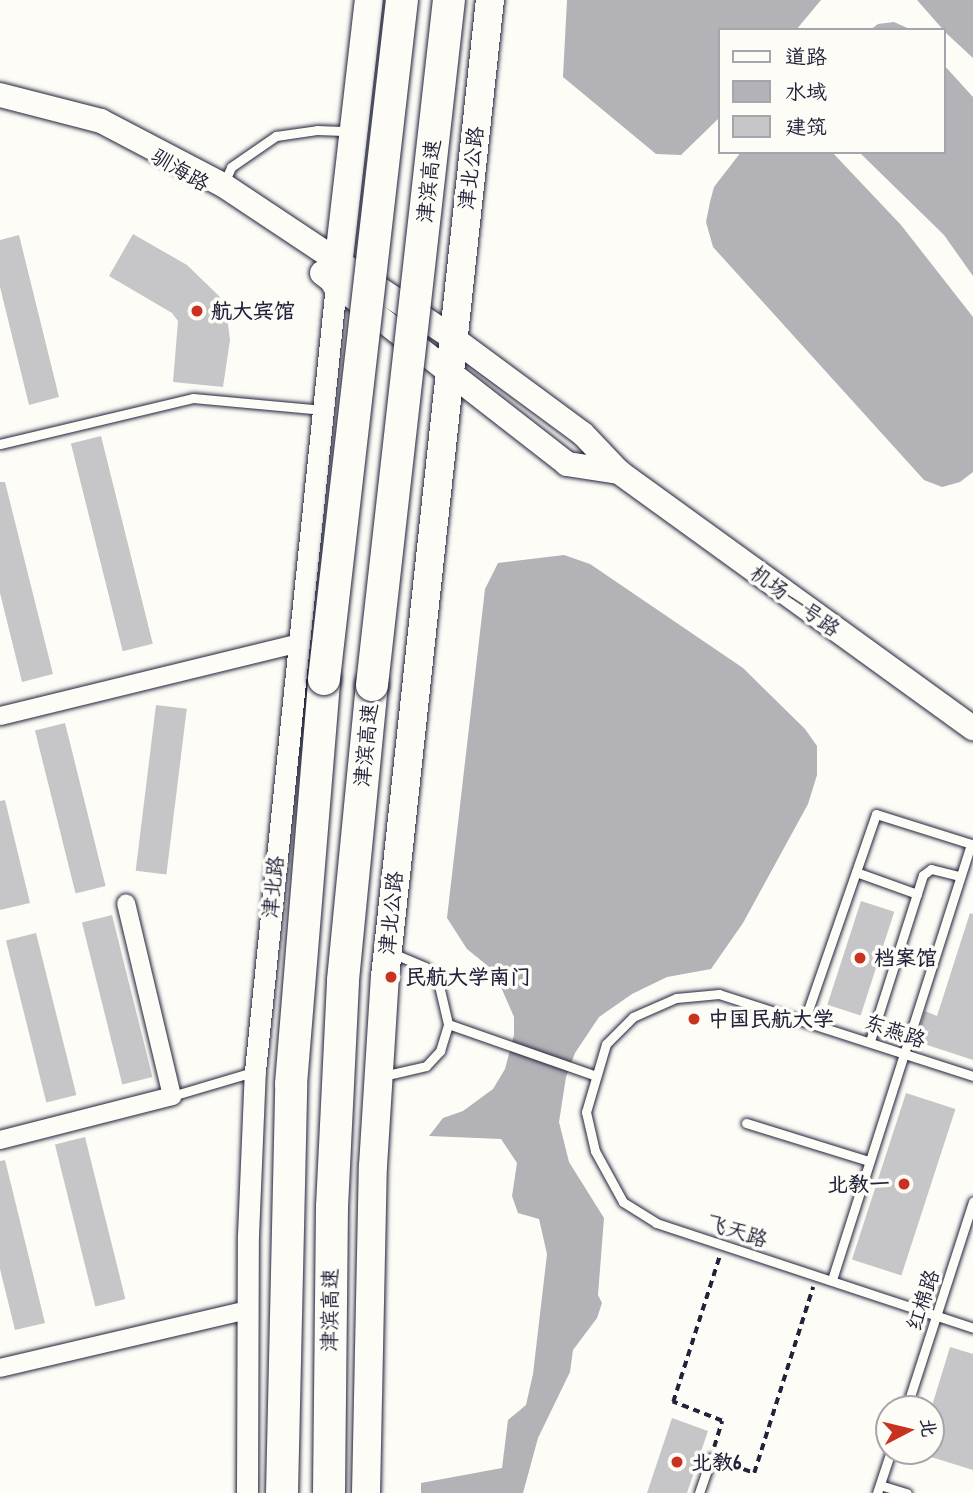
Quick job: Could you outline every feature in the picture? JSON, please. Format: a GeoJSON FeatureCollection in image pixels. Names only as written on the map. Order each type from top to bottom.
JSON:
{"type":"FeatureCollection","features":[{"type":"Feature","properties":{"kind":"highway"},"geometry":{"type":"LineString","coordinates":[[282,1493],[291,1084],[324,679],[402,0]]}},
{"type":"Feature","properties":{"kind":"highway","name":"津滨高速"},"geometry":{"type":"LineString","coordinates":[[329,1493],[332,1207],[342,993],[372,685],[449,0]]}},
{"type":"Feature","properties":{"kind":"main road"},"geometry":{"type":"LineString","coordinates":[[337,275],[369,0]]}},
{"type":"Feature","properties":{"kind":"main road","name":"津北公路"},"geometry":{"type":"LineString","coordinates":[[355,1493],[359,1281],[373,1010],[490,0]]}},
{"type":"Feature","properties":{"kind":"main road","name":"驯海路"},"geometry":{"type":"LineString","coordinates":[[0,94],[101,121],[220,189],[337,275]]}},
{"type":"Feature","properties":{"kind":"main road","name":"驯海路"},"geometry":{"type":"LineString","coordinates":[[0,102],[107,131],[220,189]]}},
{"type":"Feature","properties":{"kind":"main road"},"geometry":{"type":"LineString","coordinates":[[337,275],[450,336]]}},
{"type":"Feature","properties":{"kind":"main road"},"geometry":{"type":"LineString","coordinates":[[337,275],[445,372]]}},
{"type":"Feature","properties":{"kind":"main road","name":"机场一号路"},"geometry":{"type":"LineString","coordinates":[[450,336],[583,434],[619,472],[973,728]]}},
{"type":"Feature","properties":{"kind":"main road","name":"津北公路"},"geometry":{"type":"LineString","coordinates":[[366,1493],[378,1076],[387,952],[445,372]]}},
{"type":"Feature","properties":{"kind":"main road","name":"机场一号路"},"geometry":{"type":"LineString","coordinates":[[445,372],[567,464],[619,472]]}},
{"type":"Feature","properties":{"kind":"street","name":"津北路"},"geometry":{"type":"LineString","coordinates":[[247,1493],[247,1310],[255,1071],[337,275]]}},
{"type":"Feature","properties":{"kind":"street"},"geometry":{"type":"LineString","coordinates":[[0,716],[300,643]]}},
{"type":"Feature","properties":{"kind":"street"},"geometry":{"type":"LineString","coordinates":[[0,1140],[172,1096],[126,903]]}},
{"type":"Feature","properties":{"kind":"street"},"geometry":{"type":"LineString","coordinates":[[0,1368],[247,1310]]}},
{"type":"Feature","properties":{"kind":"lane"},"geometry":{"type":"LineString","coordinates":[[220,189],[231,167],[276,136],[317,130],[355,132]]}},
{"type":"Feature","properties":{"kind":"lane"},"geometry":{"type":"LineString","coordinates":[[0,444],[193,398],[324,410]]}},
{"type":"Feature","properties":{"kind":"lane"},"geometry":{"type":"LineString","coordinates":[[805,1019],[876,814],[971,844],[832,1280]]}},
{"type":"Feature","properties":{"kind":"lane"},"geometry":{"type":"LineString","coordinates":[[870,1041],[923,875],[931,869],[960,876]]}},
{"type":"Feature","properties":{"kind":"lane"},"geometry":{"type":"LineString","coordinates":[[856,872],[917,894]]}},
{"type":"Feature","properties":{"kind":"lane"},"geometry":{"type":"LineString","coordinates":[[378,1076],[426,1066],[440,1051],[448,1024],[438,981],[425,967],[387,952]]}},
{"type":"Feature","properties":{"kind":"lane","name":"东燕路"},"geometry":{"type":"LineString","coordinates":[[594,1075],[606,1044],[633,1017],[676,998],[719,994],[805,1019],[973,1076]]}},
{"type":"Feature","properties":{"kind":"lane"},"geometry":{"type":"LineString","coordinates":[[448,1024],[594,1075]]}},
{"type":"Feature","properties":{"kind":"lane"},"geometry":{"type":"LineString","coordinates":[[172,1096],[255,1071]]}},
{"type":"Feature","properties":{"kind":"lane","name":"飞天路"},"geometry":{"type":"LineString","coordinates":[[594,1075],[586,1112],[595,1151],[623,1202],[656,1223],[973,1328]]}},
{"type":"Feature","properties":{"kind":"lane"},"geometry":{"type":"LineString","coordinates":[[746,1123],[869,1161]]}},
{"type":"Feature","properties":{"kind":"lane","name":"红棉路"},"geometry":{"type":"LineString","coordinates":[[911,1395],[973,1202]]}},
{"type":"Feature","properties":{"kind":"lane"},"geometry":{"type":"LineString","coordinates":[[699,1493],[711,1458]]}},
{"type":"Feature","properties":{"kind":"lane"},"geometry":{"type":"LineString","coordinates":[[887,1465],[879,1489],[907,1493]]}},
{"type":"Feature","properties":{"kind":"path"},"geometry":{"type":"LineString","coordinates":[[723,1245],[673,1402],[722,1421],[711,1458],[754,1473],[816,1275]]}},
{"type":"Feature","properties":{"kind":"water"},"geometry":{"type":"Polygon","coordinates":[[[567,0],[821,0],[798,28],[718,28],[718,119],[681,155],[656,154],[563,77],[567,0]]]}},
{"type":"Feature","properties":{"kind":"water"},"geometry":{"type":"Polygon","coordinates":[[[917,0],[973,0],[973,58],[946,33],[945,28],[942,28],[917,0]]]}},
{"type":"Feature","properties":{"kind":"water"},"geometry":{"type":"Polygon","coordinates":[[[894,22],[908,28],[873,28],[878,24],[894,22]]]}},
{"type":"Feature","properties":{"kind":"water"},"geometry":{"type":"Polygon","coordinates":[[[945,66],[973,97],[973,276],[944,235],[861,154],[945,154],[945,66]]]}},
{"type":"Feature","properties":{"kind":"water"},"geometry":{"type":"Polygon","coordinates":[[[739,154],[834,154],[901,225],[973,317],[973,472],[960,482],[942,487],[924,480],[713,247],[706,222],[714,187],[739,154]]]}},
{"type":"Feature","properties":{"kind":"water"},"geometry":{"type":"Polygon","coordinates":[[[564,555],[590,564],[743,668],[805,729],[817,746],[817,775],[808,804],[743,923],[711,969],[667,977],[632,994],[599,1017],[575,1053],[566,1077],[559,1122],[569,1162],[604,1218],[598,1295],[602,1303],[597,1318],[573,1350],[570,1372],[538,1438],[523,1493],[421,1493],[421,1483],[502,1468],[508,1420],[526,1405],[533,1374],[547,1254],[539,1219],[518,1213],[512,1196],[517,1163],[501,1139],[429,1136],[443,1118],[463,1111],[493,1089],[505,1069],[514,1035],[514,1017],[494,971],[467,949],[447,918],[485,589],[498,563],[564,555]]]}},
{"type":"Feature","properties":{"kind":"building","name":"航大宾馆"},"geometry":{"type":"Polygon","coordinates":[[[133,234],[187,265],[219,296],[226,309],[230,340],[223,387],[173,382],[178,321],[172,313],[109,276],[133,234]]]}},
{"type":"Feature","properties":{"kind":"building"},"geometry":{"type":"Polygon","coordinates":[[[19,235],[59,397],[29,405],[0,287],[0,240],[19,235]]]}},
{"type":"Feature","properties":{"kind":"building"},"geometry":{"type":"Polygon","coordinates":[[[101,436],[153,644],[123,651],[71,443],[101,436]]]}},
{"type":"Feature","properties":{"kind":"building"},"geometry":{"type":"Polygon","coordinates":[[[0,482],[5,482],[53,674],[22,682],[0,593],[0,482]]]}},
{"type":"Feature","properties":{"kind":"building"},"geometry":{"type":"Polygon","coordinates":[[[156,705],[187,709],[166,875],[136,871],[156,705]]]}},
{"type":"Feature","properties":{"kind":"building"},"geometry":{"type":"Polygon","coordinates":[[[65,723],[106,886],[76,894],[35,730],[65,723]]]}},
{"type":"Feature","properties":{"kind":"building"},"geometry":{"type":"Polygon","coordinates":[[[5,800],[30,903],[0,910],[0,801],[5,800]]]}},
{"type":"Feature","properties":{"kind":"building","name":"档案馆"},"geometry":{"type":"Polygon","coordinates":[[[861,901],[894,912],[861,1015],[827,1005],[861,901]]]}},
{"type":"Feature","properties":{"kind":"building"},"geometry":{"type":"Polygon","coordinates":[[[970,913],[973,914],[973,1060],[915,1041],[925,1011],[937,1016],[970,913]]]}},
{"type":"Feature","properties":{"kind":"building"},"geometry":{"type":"Polygon","coordinates":[[[112,915],[152,1077],[122,1085],[82,922],[112,915]]]}},
{"type":"Feature","properties":{"kind":"building"},"geometry":{"type":"Polygon","coordinates":[[[36,933],[76,1095],[46,1103],[6,940],[36,933]]]}},
{"type":"Feature","properties":{"kind":"building","name":"北教一"},"geometry":{"type":"Polygon","coordinates":[[[906,1093],[955,1109],[901,1276],[852,1259],[906,1093]]]}},
{"type":"Feature","properties":{"kind":"building"},"geometry":{"type":"Polygon","coordinates":[[[85,1137],[125,1299],[95,1307],[55,1144],[85,1137]]]}},
{"type":"Feature","properties":{"kind":"building"},"geometry":{"type":"Polygon","coordinates":[[[5,1160],[45,1323],[15,1330],[0,1269],[0,1161],[5,1160]]]}},
{"type":"Feature","properties":{"kind":"building"},"geometry":{"type":"Polygon","coordinates":[[[950,1347],[973,1354],[973,1470],[945,1461],[945,1395],[935,1395],[950,1347]]]}},
{"type":"Feature","properties":{"kind":"building","name":"北教6"},"geometry":{"type":"Polygon","coordinates":[[[672,1418],[708,1431],[687,1493],[647,1493],[672,1418]]]}},
{"type":"Feature","properties":{"kind":"place","name":"航大宾馆"},"geometry":{"type":"Point","coordinates":[197,311]}},
{"type":"Feature","properties":{"kind":"place","name":"档案馆"},"geometry":{"type":"Point","coordinates":[860,958]}},
{"type":"Feature","properties":{"kind":"place","name":"民航大学南门"},"geometry":{"type":"Point","coordinates":[391,977]}},
{"type":"Feature","properties":{"kind":"place","name":"中国民航大学"},"geometry":{"type":"Point","coordinates":[694,1019]}},
{"type":"Feature","properties":{"kind":"place","name":"北教一"},"geometry":{"type":"Point","coordinates":[904,1184]}},
{"type":"Feature","properties":{"kind":"place","name":"北教6"},"geometry":{"type":"Point","coordinates":[677,1462]}}]}
